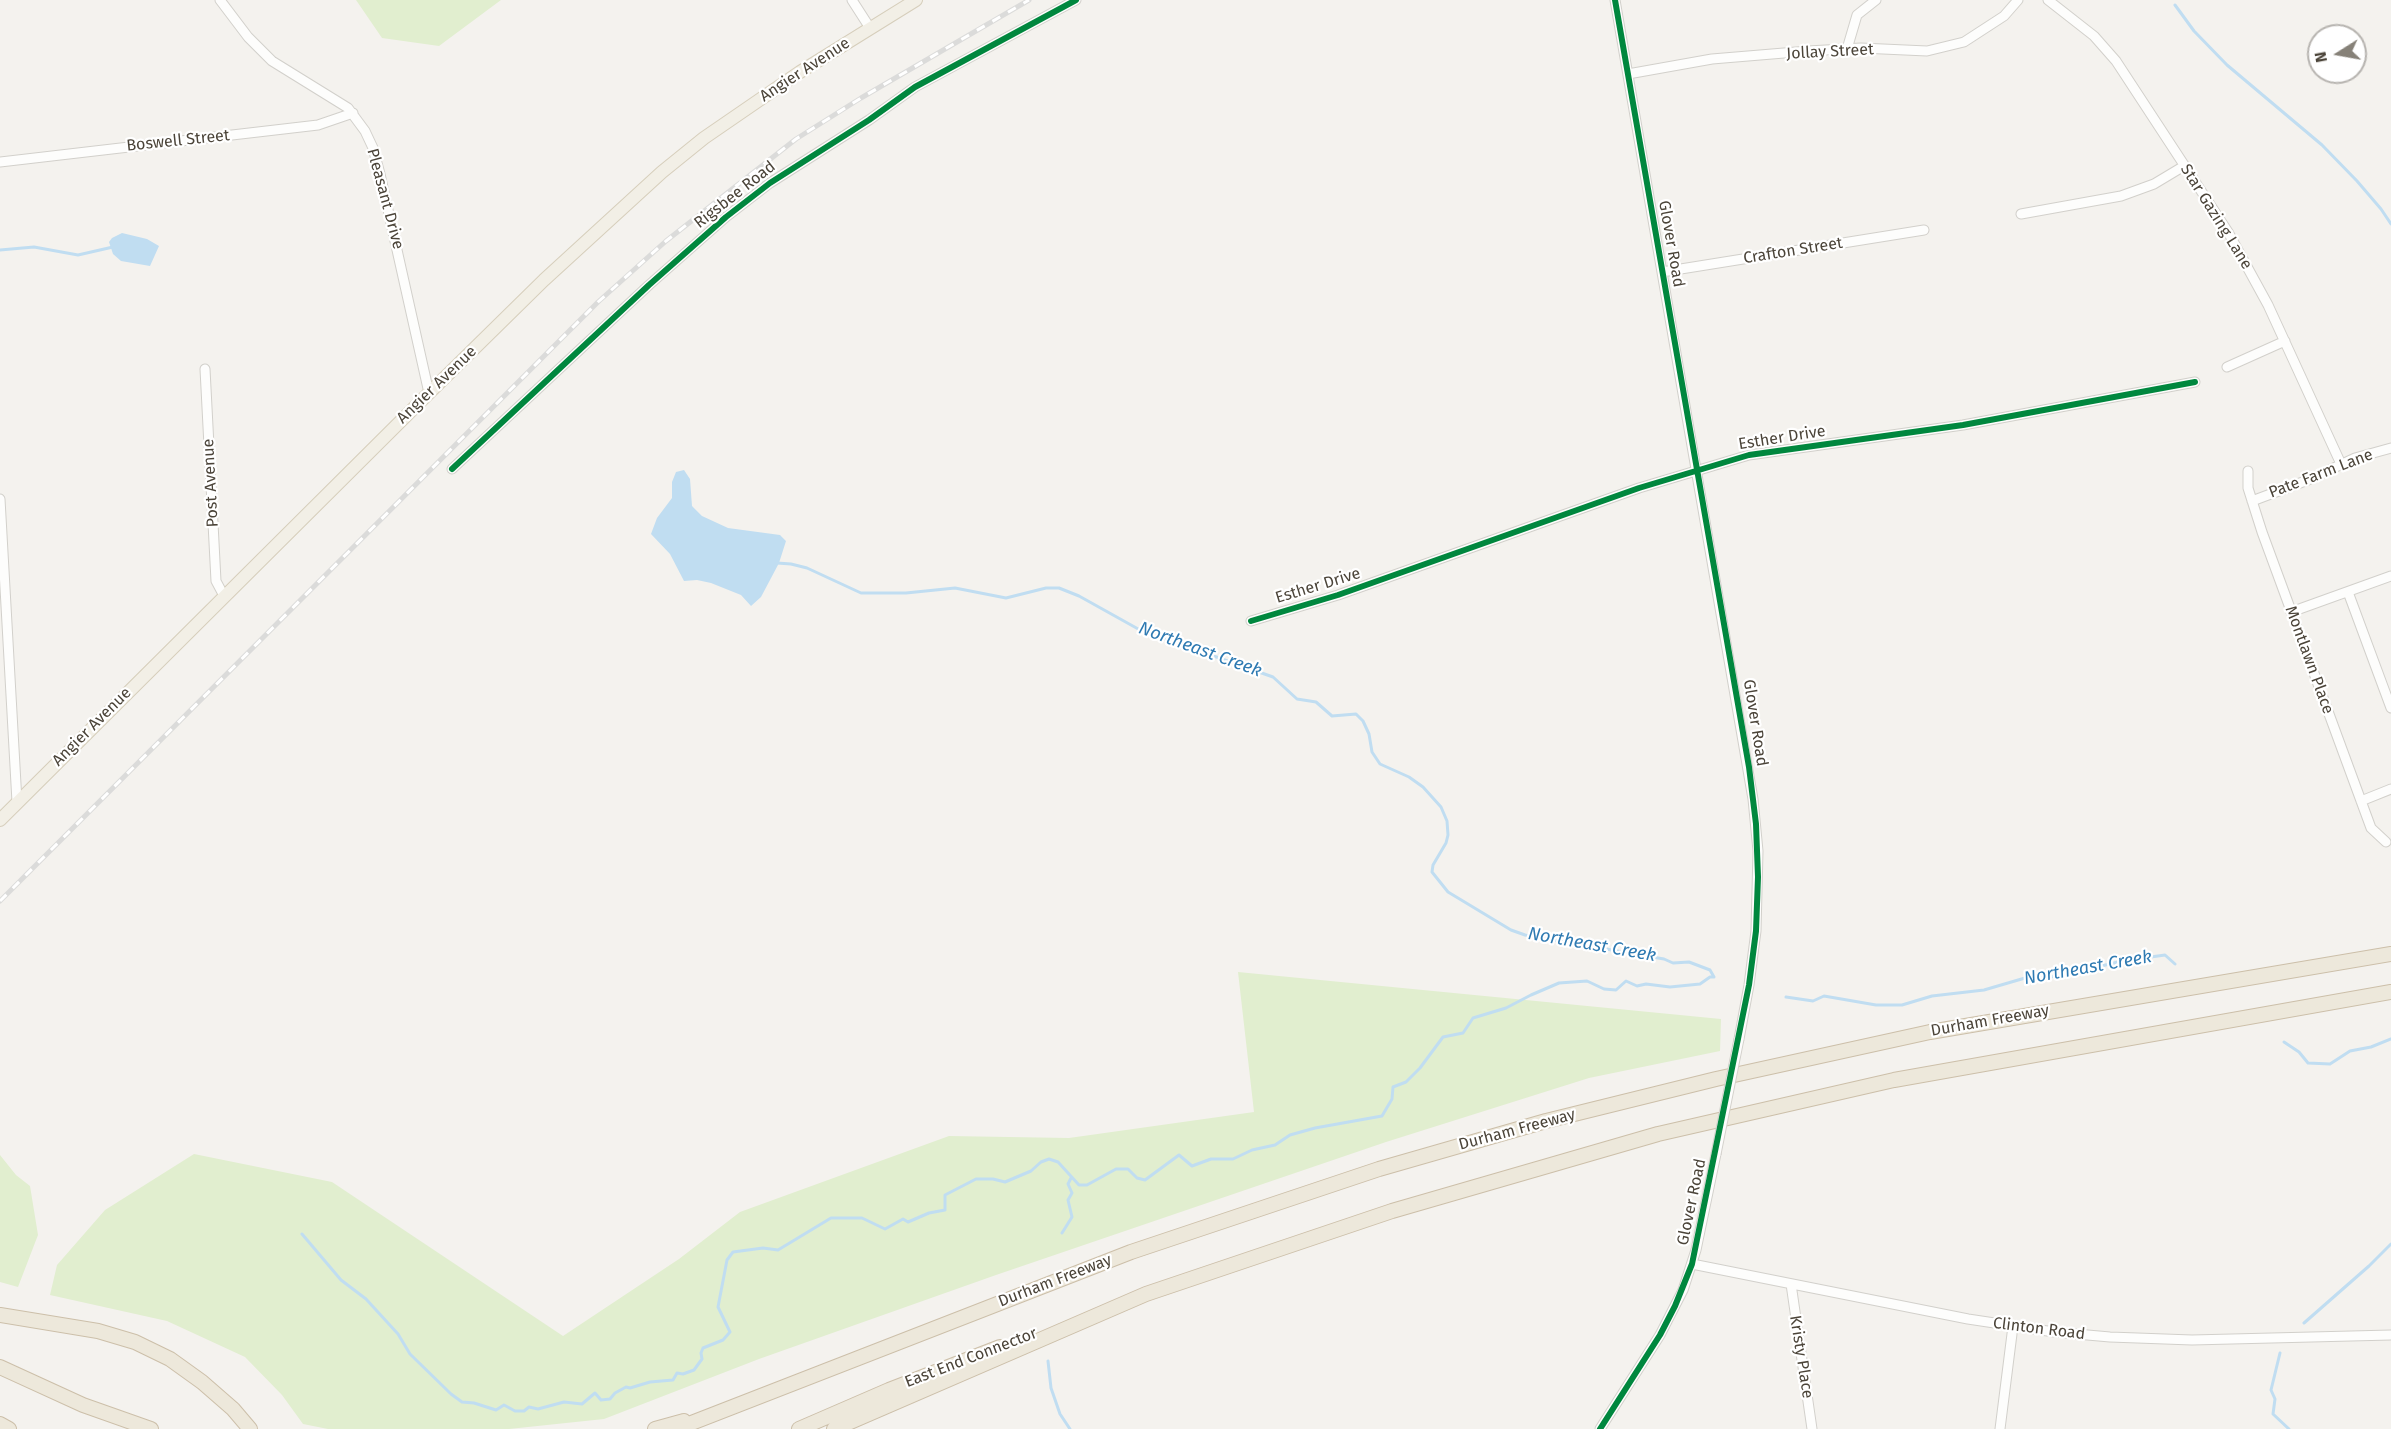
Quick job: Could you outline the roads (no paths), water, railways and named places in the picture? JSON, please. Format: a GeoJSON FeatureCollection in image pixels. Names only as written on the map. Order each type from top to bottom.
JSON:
{"type":"FeatureCollection","features":[{"type":"Feature","properties":{"kind":"highway","name":"Durham Freeway"},"geometry":{"type":"LineString","coordinates":[[676,1429],[1131,1252],[1337,1182],[1536,1124],[1716,1079],[1930,1032],[2391,954]]}},
{"type":"Feature","properties":{"kind":"highway"},"geometry":{"type":"LineString","coordinates":[[834,1429],[1146,1294],[1402,1208],[1658,1134],[1725,1117],[1979,1064],[2391,992]]}},
{"type":"Feature","properties":{"kind":"highway","name":"East End Connector"},"geometry":{"type":"LineString","coordinates":[[799,1429],[919,1378],[1146,1294]]}},
{"type":"Feature","properties":{"kind":"highway"},"geometry":{"type":"LineString","coordinates":[[0,1315],[79,1327],[116,1335],[135,1342],[170,1359],[202,1382],[250,1429]]}},
{"type":"Feature","properties":{"kind":"highway"},"geometry":{"type":"LineString","coordinates":[[0,1367],[83,1405],[151,1429]]}},
{"type":"Feature","properties":{"kind":"highway"},"geometry":{"type":"LineString","coordinates":[[655,1429],[726,1410]]}},
{"type":"Feature","properties":{"kind":"highway"},"geometry":{"type":"LineString","coordinates":[[0,1424],[9,1429]]}},
{"type":"Feature","properties":{"kind":"main road","name":"Angier Avenue"},"geometry":{"type":"LineString","coordinates":[[0,820],[552,273],[683,154],[790,79],[916,0]]}},
{"type":"Feature","properties":{"kind":"street","name":"Pleasant Drive"},"geometry":{"type":"LineString","coordinates":[[220,0],[248,37],[272,61],[337,100],[353,113],[365,131],[376,157],[429,393]]}},
{"type":"Feature","properties":{"kind":"street"},"geometry":{"type":"LineString","coordinates":[[852,0],[870,28]]}},
{"type":"Feature","properties":{"kind":"street","name":"Rigsbee Road"},"geometry":{"type":"LineString","coordinates":[[452,469],[657,278],[726,217],[770,183],[869,120],[915,87],[1076,0]]}},
{"type":"Feature","properties":{"kind":"street","name":"Glover Road"},"geometry":{"type":"LineString","coordinates":[[1600,1429],[1660,1335],[1676,1306],[1692,1264],[1749,985],[1756,931],[1758,877],[1756,824],[1734,680],[1615,0]]}},
{"type":"Feature","properties":{"kind":"street"},"geometry":{"type":"LineString","coordinates":[[1847,49],[1857,15],[1876,0]]}},
{"type":"Feature","properties":{"kind":"street","name":"Jollay Street"},"geometry":{"type":"LineString","coordinates":[[1628,74],[1712,59],[1847,49],[1927,51],[1964,42],[2004,16],[2018,0]]}},
{"type":"Feature","properties":{"kind":"street","name":"Star Gazing Lane"},"geometry":{"type":"LineString","coordinates":[[2048,0],[2094,36],[2116,61],[2228,232],[2268,305],[2341,464]]}},
{"type":"Feature","properties":{"kind":"street","name":"Boswell Street"},"geometry":{"type":"LineString","coordinates":[[0,162],[318,125],[353,113]]}},
{"type":"Feature","properties":{"kind":"street"},"geometry":{"type":"LineString","coordinates":[[2021,214],[2121,196],[2154,184],[2184,166]]}},
{"type":"Feature","properties":{"kind":"street","name":"Crafton Street"},"geometry":{"type":"LineString","coordinates":[[1662,272],[1924,230]]}},
{"type":"Feature","properties":{"kind":"street"},"geometry":{"type":"LineString","coordinates":[[2228,368],[2285,341]]}},
{"type":"Feature","properties":{"kind":"street","name":"Post Avenue"},"geometry":{"type":"LineString","coordinates":[[205,369],[216,581],[224,596]]}},
{"type":"Feature","properties":{"kind":"street","name":"Esther Drive"},"geometry":{"type":"LineString","coordinates":[[1251,621],[1338,595],[1616,495],[1749,455],[1963,425],[2195,382]]}},
{"type":"Feature","properties":{"kind":"street","name":"Pate Farm Lane"},"geometry":{"type":"LineString","coordinates":[[2252,501],[2308,480],[2341,464],[2391,448]]}},
{"type":"Feature","properties":{"kind":"street","name":"Montlawn Place"},"geometry":{"type":"LineString","coordinates":[[2248,471],[2248,488],[2252,501],[2371,828],[2386,842]]}},
{"type":"Feature","properties":{"kind":"street"},"geometry":{"type":"LineString","coordinates":[[0,499],[17,802]]}},
{"type":"Feature","properties":{"kind":"street"},"geometry":{"type":"LineString","coordinates":[[2291,612],[2391,576]]}},
{"type":"Feature","properties":{"kind":"street"},"geometry":{"type":"LineString","coordinates":[[2348,592],[2391,708]]}},
{"type":"Feature","properties":{"kind":"street"},"geometry":{"type":"LineString","coordinates":[[2361,801],[2391,789]]}},
{"type":"Feature","properties":{"kind":"street","name":"Clinton Road"},"geometry":{"type":"LineString","coordinates":[[1692,1264],[2013,1326],[2110,1337],[2234,1340],[2391,1335]]}},
{"type":"Feature","properties":{"kind":"street","name":"Kristy Place"},"geometry":{"type":"LineString","coordinates":[[1791,1284],[1812,1429]]}},
{"type":"Feature","properties":{"kind":"street"},"geometry":{"type":"LineString","coordinates":[[2000,1429],[2013,1326]]}},
{"type":"Feature","properties":{"kind":"water"},"geometry":{"type":"Polygon","coordinates":[[[122,233],[147,239],[159,246],[150,266],[121,261],[113,254],[109,242],[122,233]]]}},
{"type":"Feature","properties":{"kind":"water"},"geometry":{"type":"Polygon","coordinates":[[[684,470],[690,479],[692,506],[702,516],[728,528],[780,535],[786,541],[779,563],[761,597],[751,606],[741,595],[711,583],[697,580],[684,581],[670,554],[651,534],[657,518],[672,498],[672,482],[676,472],[684,470]]]}},
{"type":"Feature","properties":{"kind":"waterway"},"geometry":{"type":"LineString","coordinates":[[2175,5],[2194,31],[2227,65],[2322,145],[2357,181],[2391,224]]}},
{"type":"Feature","properties":{"kind":"waterway"},"geometry":{"type":"LineString","coordinates":[[0,250],[34,247],[78,255],[113,247]]}},
{"type":"Feature","properties":{"kind":"waterway"},"geometry":{"type":"LineString","coordinates":[[302,1234],[341,1280],[366,1299],[398,1334],[410,1354],[462,1402],[496,1410],[504,1405],[515,1411],[524,1411],[529,1407],[538,1409],[564,1402],[582,1404],[595,1393],[601,1400],[610,1399],[626,1387],[673,1380],[677,1373],[683,1374],[694,1370],[702,1359],[703,1348],[723,1340],[730,1332],[718,1307],[727,1260],[733,1252],[763,1248],[778,1250],[831,1218],[862,1218],[885,1229],[903,1219],[908,1222],[929,1213],[945,1210],[945,1195],[976,1179],[1005,1182],[1031,1171],[1041,1162],[1049,1159],[1058,1162],[1079,1185],[1087,1185],[1116,1169],[1128,1169],[1137,1178],[1145,1180],[1179,1155],[1192,1166],[1211,1159],[1233,1159],[1252,1150],[1275,1145],[1290,1135],[1382,1116],[1392,1099],[1393,1087],[1406,1082],[1420,1068],[1443,1037],[1463,1033],[1473,1018],[1506,1008],[1559,983],[1587,981],[1604,989],[1616,990],[1626,981],[1637,986],[1646,984],[1670,987],[1700,984],[1714,977],[1710,970],[1689,962],[1673,963],[1664,959],[1525,935],[1511,930],[1448,892],[1432,872],[1433,865],[1448,835],[1447,821],[1441,807],[1423,787],[1409,777],[1380,764],[1372,752],[1369,734],[1363,721],[1356,714],[1332,716],[1316,702],[1297,699],[1273,677],[1140,630],[1079,596],[1059,588],[1046,588],[1006,598],[955,588],[906,593],[861,593],[807,568],[777,563]]}},
{"type":"Feature","properties":{"kind":"waterway","name":"Northeast Creek"},"geometry":{"type":"LineString","coordinates":[[1786,997],[1813,1001],[1824,996],[1876,1005],[1902,1005],[1932,996],[1984,990],[2025,978],[2036,980],[2047,976],[2056,977],[2122,961],[2165,955],[2175,964]]}},
{"type":"Feature","properties":{"kind":"waterway","name":"Northeast Creek"},"geometry":{"type":"LineString","coordinates":[[2284,1042],[2299,1052],[2308,1063],[2330,1064],[2350,1051],[2371,1047],[2391,1039]]}},
{"type":"Feature","properties":{"kind":"waterway"},"geometry":{"type":"LineString","coordinates":[[1062,1233],[1072,1217],[1068,1200],[1072,1193],[1068,1184],[1071,1178]]}},
{"type":"Feature","properties":{"kind":"waterway"},"geometry":{"type":"LineString","coordinates":[[2304,1323],[2391,1244]]}},
{"type":"Feature","properties":{"kind":"waterway"},"geometry":{"type":"LineString","coordinates":[[2280,1353],[2271,1390],[2275,1399],[2273,1414],[2289,1429]]}},
{"type":"Feature","properties":{"kind":"waterway"},"geometry":{"type":"LineString","coordinates":[[1048,1361],[1051,1388],[1060,1414],[1070,1429]]}},
{"type":"Feature","properties":{"kind":"railway"},"geometry":{"type":"LineString","coordinates":[[0,901],[598,302],[666,241],[796,139],[861,98],[1029,0]]}}]}
